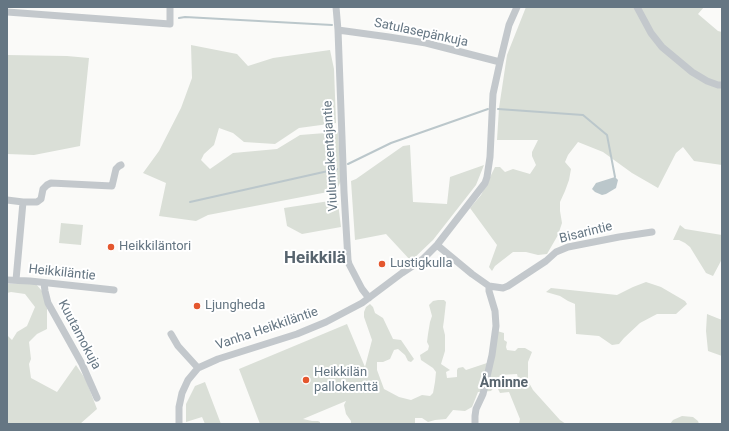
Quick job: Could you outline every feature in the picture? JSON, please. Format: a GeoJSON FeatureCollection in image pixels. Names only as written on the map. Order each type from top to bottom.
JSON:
{"type":"FeatureCollection","features":[{"type":"Feature","properties":{"kind":"street"},"geometry":{"type":"LineString","coordinates":[[7,12],[170,24],[170,7]]}},
{"type":"Feature","properties":{"kind":"street","name":"Viulunrakentajantie"},"geometry":{"type":"LineString","coordinates":[[336,7],[348,260],[362,289],[369,298]]}},
{"type":"Feature","properties":{"kind":"street","name":"Vanha Heikkiläntie"},"geometry":{"type":"LineString","coordinates":[[179,424],[179,407],[182,393],[188,380],[198,368],[218,359],[297,334],[326,322],[362,303],[402,273],[423,260],[437,245],[487,177],[490,157],[493,94],[509,25],[517,7]]}},
{"type":"Feature","properties":{"kind":"street"},"geometry":{"type":"LineString","coordinates":[[637,7],[651,32],[662,47],[692,72],[707,81],[722,85]]}},
{"type":"Feature","properties":{"kind":"street","name":"Satulasepänkuja"},"geometry":{"type":"LineString","coordinates":[[338,30],[426,43],[500,62]]}},
{"type":"Feature","properties":{"kind":"street"},"geometry":{"type":"LineString","coordinates":[[7,200],[37,202],[41,199],[43,189],[47,184],[51,183],[112,186],[116,169],[121,165]]}},
{"type":"Feature","properties":{"kind":"street"},"geometry":{"type":"LineString","coordinates":[[16,280],[23,202]]}},
{"type":"Feature","properties":{"kind":"street","name":"Bisarintie"},"geometry":{"type":"LineString","coordinates":[[489,286],[503,288],[508,286],[546,261],[556,252],[568,247],[652,232]]}},
{"type":"Feature","properties":{"kind":"street"},"geometry":{"type":"LineString","coordinates":[[437,245],[489,286],[495,311],[496,326],[492,354],[483,394],[476,409],[475,424]]}},
{"type":"Feature","properties":{"kind":"street","name":"Heikkiläntie"},"geometry":{"type":"LineString","coordinates":[[7,280],[114,290]]}},
{"type":"Feature","properties":{"kind":"street","name":"Kuutamokuja"},"geometry":{"type":"LineString","coordinates":[[44,283],[44,291],[48,303],[82,364],[97,398]]}},
{"type":"Feature","properties":{"kind":"street"},"geometry":{"type":"LineString","coordinates":[[171,334],[178,346],[198,368]]}},
{"type":"Feature","properties":{"kind":"shaded area"},"geometry":{"type":"Polygon","coordinates":[[[526,7],[704,7],[698,14],[718,31],[722,32],[722,165],[694,161],[683,147],[676,153],[658,188],[632,173],[603,152],[578,142],[568,155],[565,162],[571,169],[569,180],[560,202],[562,223],[558,235],[547,254],[538,255],[526,252],[513,252],[495,266],[492,271],[489,267],[497,245],[470,208],[481,195],[495,167],[500,167],[505,172],[513,169],[530,174],[536,165],[532,152],[538,140],[497,140],[499,108],[507,55],[526,7]]]}},
{"type":"Feature","properties":{"kind":"shaded area"},"geometry":{"type":"Polygon","coordinates":[[[191,45],[237,54],[248,66],[273,58],[330,50],[334,69],[336,123],[299,128],[275,144],[244,142],[233,133],[219,128],[214,145],[204,154],[201,160],[210,169],[233,153],[277,149],[300,135],[338,132],[341,181],[337,189],[208,215],[196,221],[159,216],[166,183],[143,173],[159,151],[181,108],[192,78],[191,45]]]}},
{"type":"Feature","properties":{"kind":"shaded area"},"geometry":{"type":"Polygon","coordinates":[[[7,55],[89,58],[80,146],[34,155],[7,154],[7,55]]]}},
{"type":"Feature","properties":{"kind":"shaded area"},"geometry":{"type":"Polygon","coordinates":[[[410,145],[413,202],[447,204],[450,177],[484,165],[476,185],[433,240],[411,261],[386,234],[355,240],[351,181],[403,146],[410,145]]]}},
{"type":"Feature","properties":{"kind":"shaded area"},"geometry":{"type":"Polygon","coordinates":[[[615,177],[618,180],[616,188],[606,194],[602,195],[592,189],[596,183],[615,177]]]}},
{"type":"Feature","properties":{"kind":"shaded area"},"geometry":{"type":"Polygon","coordinates":[[[336,200],[338,203],[341,227],[302,234],[287,226],[284,208],[336,200]]]}},
{"type":"Feature","properties":{"kind":"shaded area"},"geometry":{"type":"Polygon","coordinates":[[[61,223],[83,225],[81,245],[59,243],[61,223]]]}},
{"type":"Feature","properties":{"kind":"shaded area"},"geometry":{"type":"Polygon","coordinates":[[[680,225],[685,229],[722,235],[722,259],[713,276],[706,273],[690,247],[679,240],[673,240],[680,225]]]}},
{"type":"Feature","properties":{"kind":"shaded area"},"geometry":{"type":"Polygon","coordinates":[[[646,282],[661,287],[685,301],[687,304],[676,314],[657,314],[640,323],[619,344],[612,345],[599,336],[576,334],[575,304],[560,296],[546,292],[551,288],[617,295],[646,282]]]}},
{"type":"Feature","properties":{"kind":"shaded area"},"geometry":{"type":"Polygon","coordinates":[[[7,284],[36,284],[42,291],[47,308],[47,329],[37,334],[29,342],[31,359],[29,364],[31,378],[57,392],[76,365],[86,380],[97,409],[80,424],[7,424],[7,335],[12,340],[17,332],[27,326],[35,307],[25,294],[11,292],[7,293],[7,284]]]}},
{"type":"Feature","properties":{"kind":"shaded area"},"geometry":{"type":"Polygon","coordinates":[[[444,300],[446,302],[443,327],[445,335],[445,351],[441,364],[450,370],[446,372],[447,378],[457,377],[458,368],[463,367],[466,370],[487,363],[497,331],[504,333],[504,340],[507,342],[507,350],[515,351],[518,348],[525,348],[532,352],[528,362],[528,381],[533,390],[560,420],[566,424],[519,424],[520,419],[509,392],[500,393],[498,389],[501,383],[515,384],[518,378],[517,374],[500,375],[496,385],[491,391],[478,392],[472,407],[465,411],[453,410],[446,419],[428,422],[422,418],[415,418],[416,424],[351,424],[351,421],[346,414],[344,405],[346,401],[303,419],[318,421],[320,424],[260,424],[239,369],[347,324],[365,367],[372,340],[364,317],[364,312],[366,307],[370,304],[375,313],[383,318],[393,339],[401,340],[414,359],[411,362],[408,361],[405,355],[398,349],[394,350],[390,359],[383,362],[377,362],[377,370],[384,389],[399,397],[411,400],[422,395],[430,396],[433,393],[436,372],[433,368],[421,360],[420,355],[428,350],[429,346],[427,342],[432,316],[429,305],[433,301],[444,300]]]}},
{"type":"Feature","properties":{"kind":"shaded area"},"geometry":{"type":"Polygon","coordinates":[[[707,314],[722,320],[722,356],[708,351],[706,331],[707,314]]]}},
{"type":"Feature","properties":{"kind":"shaded area"},"geometry":{"type":"Polygon","coordinates":[[[205,382],[221,424],[205,424],[202,417],[186,422],[186,404],[195,386],[205,382]]]}},
{"type":"Feature","properties":{"kind":"shaded area"},"geometry":{"type":"Polygon","coordinates":[[[682,416],[693,417],[699,424],[670,424],[673,420],[682,416]]]}},
{"type":"Feature","properties":{"kind":"waterway"},"geometry":{"type":"LineString","coordinates":[[179,18],[185,17],[332,25]]}},
{"type":"Feature","properties":{"kind":"waterway"},"geometry":{"type":"LineString","coordinates":[[348,164],[391,143],[488,109]]}},
{"type":"Feature","properties":{"kind":"waterway"},"geometry":{"type":"LineString","coordinates":[[498,109],[583,115],[607,135],[615,177]]}},
{"type":"Feature","properties":{"kind":"waterway"},"geometry":{"type":"LineString","coordinates":[[190,202],[337,169]]}},
{"type":"Feature","properties":{"kind":"place","name":"Heikkiläntori"},"geometry":{"type":"Point","coordinates":[111,247]}},
{"type":"Feature","properties":{"kind":"place","name":"Lustigkulla"},"geometry":{"type":"Point","coordinates":[382,264]}},
{"type":"Feature","properties":{"kind":"place","name":"Ljungheda"},"geometry":{"type":"Point","coordinates":[197,306]}},
{"type":"Feature","properties":{"kind":"place","name":"Heikkilän pallokenttä"},"geometry":{"type":"Point","coordinates":[306,380]}},
{"type":"Feature","properties":{"kind":"district","name":"Heikkilä"},"geometry":{"type":"Point","coordinates":[315,259]}},
{"type":"Feature","properties":{"kind":"district","name":"Åminne"},"geometry":{"type":"Point","coordinates":[504,383]}}]}
